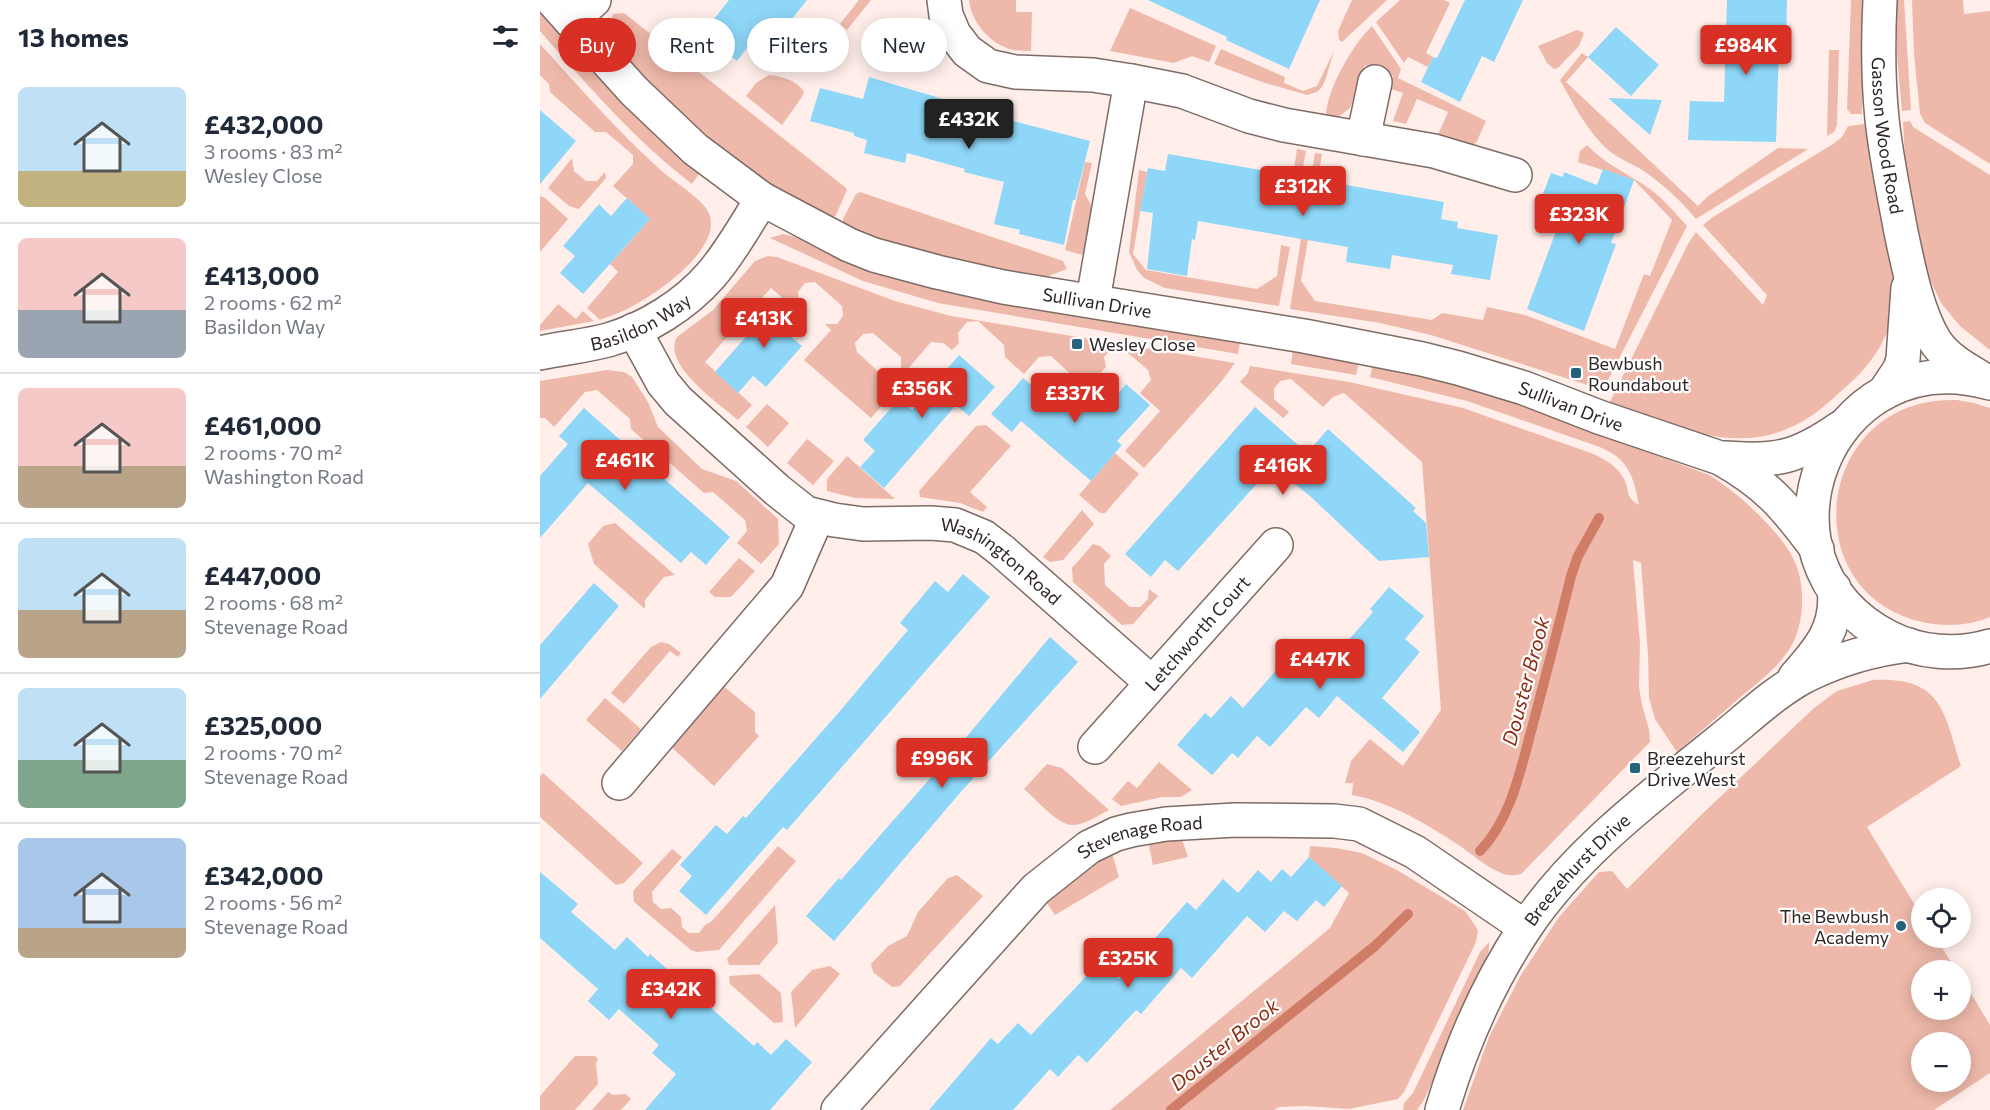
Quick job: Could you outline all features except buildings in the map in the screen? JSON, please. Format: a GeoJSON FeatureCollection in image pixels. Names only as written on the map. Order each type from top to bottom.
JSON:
{"type":"FeatureCollection","features":[{"type":"Feature","properties":{"kind":"street"},"geometry":{"type":"LineString","coordinates":[[944,0],[946,15],[954,34],[967,51],[988,66],[1015,72],[1093,75],[1182,91],[1249,116],[1284,125],[1434,151],[1515,175]]}},
{"type":"Feature","properties":{"kind":"street","name":"Gasson Wood Road"},"geometry":{"type":"LineString","coordinates":[[1880,0],[1878,32],[1882,119],[1888,166],[1909,271],[1936,342],[1954,361],[1989,382]]}},
{"type":"Feature","properties":{"kind":"street","name":"Sullivan Drive"},"geometry":{"type":"LineString","coordinates":[[572,7],[665,123],[711,163],[762,199],[826,234],[874,255],[966,279],[1315,338],[1458,368],[1524,388],[1599,417],[1720,458],[1743,470],[1769,490],[1817,549]]}},
{"type":"Feature","properties":{"kind":"street"},"geometry":{"type":"LineString","coordinates":[[1093,300],[1131,81]]}},
{"type":"Feature","properties":{"kind":"street"},"geometry":{"type":"LineString","coordinates":[[1363,139],[1375,82]]}},
{"type":"Feature","properties":{"kind":"street","name":"Basildon Way"},"geometry":{"type":"LineString","coordinates":[[540,353],[597,343],[634,330],[676,306],[703,284],[724,257],[762,199]]}},
{"type":"Feature","properties":{"kind":"street","name":"Gasson Wood Road"},"geometry":{"type":"LineString","coordinates":[[1884,393],[1904,359],[1909,271]]}},
{"type":"Feature","properties":{"kind":"street","name":"Washington Road"},"geometry":{"type":"LineString","coordinates":[[634,330],[663,383],[678,401],[806,513],[817,517],[863,524],[945,524],[974,532],[1001,550],[1151,682]]}},
{"type":"Feature","properties":{"kind":"street"},"geometry":{"type":"LineString","coordinates":[[1989,382],[1963,377],[1938,377],[1906,384],[1884,393],[1859,410],[1844,425],[1828,448],[1815,486],[1812,524],[1821,562],[1834,588],[1853,612],[1868,625],[1896,641],[1948,652],[1990,646]]}},
{"type":"Feature","properties":{"kind":"street","name":"Sullivan Drive"},"geometry":{"type":"LineString","coordinates":[[1720,458],[1761,460],[1784,458],[1810,447],[1844,425]]}},
{"type":"Feature","properties":{"kind":"street"},"geometry":{"type":"LineString","coordinates":[[619,783],[788,586],[817,517]]}},
{"type":"Feature","properties":{"kind":"street","name":"Letchworth Court"},"geometry":{"type":"LineString","coordinates":[[1095,747],[1276,544]]}},
{"type":"Feature","properties":{"kind":"street","name":"Breezehurst Drive"},"geometry":{"type":"LineString","coordinates":[[1442,1110],[1454,1071],[1483,1003],[1498,972],[1525,927],[1551,893],[1611,832],[1786,687],[1815,654],[1828,633],[1836,610],[1834,588]]}},
{"type":"Feature","properties":{"kind":"street","name":"Breezehurst Drive"},"geometry":{"type":"LineString","coordinates":[[1786,687],[1820,669],[1851,657],[1909,645]]}},
{"type":"Feature","properties":{"kind":"street","name":"Stevenage Road"},"geometry":{"type":"LineString","coordinates":[[838,1110],[1035,888],[1089,847],[1116,834],[1131,830],[1156,825],[1224,821],[1313,820],[1359,824],[1415,852],[1525,927]]}},
{"type":"Feature","properties":{"kind":"shaded area"},"geometry":{"type":"Polygon","coordinates":[[[859,0],[871,0],[849,28],[849,18],[845,18],[859,0]]]}},
{"type":"Feature","properties":{"kind":"shaded area"},"geometry":{"type":"Polygon","coordinates":[[[969,0],[1016,0],[1016,12],[1032,12],[1031,51],[1010,49],[993,40],[981,29],[970,8],[969,0]]]}},
{"type":"Feature","properties":{"kind":"shaded area"},"geometry":{"type":"Polygon","coordinates":[[[1352,0],[1387,0],[1342,42],[1339,40],[1338,31],[1352,0]]]}},
{"type":"Feature","properties":{"kind":"shaded area"},"geometry":{"type":"Polygon","coordinates":[[[1400,0],[1444,0],[1450,3],[1426,53],[1433,57],[1428,67],[1408,57],[1404,63],[1376,22],[1400,0]]]}},
{"type":"Feature","properties":{"kind":"shaded area"},"geometry":{"type":"Polygon","coordinates":[[[1851,0],[1862,0],[1862,114],[1851,114],[1847,109],[1851,0]]]}},
{"type":"Feature","properties":{"kind":"shaded area"},"geometry":{"type":"Polygon","coordinates":[[[1895,0],[1904,0],[1911,110],[1902,111],[1897,55],[1895,0]]]}},
{"type":"Feature","properties":{"kind":"shaded area"},"geometry":{"type":"Polygon","coordinates":[[[1912,0],[1963,0],[1964,14],[1990,11],[1990,164],[1925,123],[1920,114],[1912,0]]]}},
{"type":"Feature","properties":{"kind":"shaded area"},"geometry":{"type":"Polygon","coordinates":[[[1130,8],[1216,46],[1209,62],[1192,56],[1174,63],[1110,51],[1130,8]]]}},
{"type":"Feature","properties":{"kind":"shaded area"},"geometry":{"type":"Polygon","coordinates":[[[540,12],[558,32],[558,51],[540,31],[540,12]]]}},
{"type":"Feature","properties":{"kind":"shaded area"},"geometry":{"type":"Polygon","coordinates":[[[624,13],[630,18],[612,18],[613,14],[624,13]]]}},
{"type":"Feature","properties":{"kind":"shaded area"},"geometry":{"type":"Polygon","coordinates":[[[636,22],[648,32],[648,72],[699,72],[845,187],[847,190],[836,215],[830,220],[755,178],[664,103],[636,71],[636,22]]]}},
{"type":"Feature","properties":{"kind":"shaded area"},"geometry":{"type":"Polygon","coordinates":[[[1372,26],[1401,69],[1398,78],[1486,121],[1476,143],[1469,146],[1437,137],[1448,112],[1417,99],[1406,124],[1393,121],[1403,93],[1388,88],[1393,76],[1365,65],[1350,108],[1333,121],[1326,117],[1327,106],[1342,68],[1372,26]]]}},
{"type":"Feature","properties":{"kind":"shaded area"},"geometry":{"type":"Polygon","coordinates":[[[1577,30],[1584,33],[1579,46],[1558,68],[1554,69],[1547,63],[1538,46],[1577,30]]]}},
{"type":"Feature","properties":{"kind":"shaded area"},"geometry":{"type":"Polygon","coordinates":[[[540,44],[558,64],[558,72],[565,72],[631,142],[664,173],[697,198],[710,216],[711,229],[706,242],[687,267],[649,297],[600,320],[587,308],[618,272],[610,264],[650,219],[613,186],[633,164],[633,155],[606,132],[595,132],[550,92],[549,84],[540,75],[540,44]]]}},
{"type":"Feature","properties":{"kind":"shaded area"},"geometry":{"type":"Polygon","coordinates":[[[1221,49],[1285,77],[1284,83],[1303,91],[1317,86],[1334,51],[1322,87],[1317,92],[1307,95],[1262,82],[1214,64],[1221,49]]]}},
{"type":"Feature","properties":{"kind":"shaded area"},"geometry":{"type":"Polygon","coordinates":[[[1829,50],[1839,50],[1837,125],[1834,132],[1827,136],[1829,50]]]}},
{"type":"Feature","properties":{"kind":"shaded area"},"geometry":{"type":"Polygon","coordinates":[[[1582,53],[1588,57],[1566,82],[1698,206],[1707,197],[1778,148],[1808,149],[1696,219],[1674,195],[1655,179],[1608,150],[1587,126],[1560,80],[1582,53]]]}},
{"type":"Feature","properties":{"kind":"shaded area"},"geometry":{"type":"Polygon","coordinates":[[[576,72],[594,72],[656,136],[699,174],[692,184],[651,149],[576,72]]]}},
{"type":"Feature","properties":{"kind":"shaded area"},"geometry":{"type":"Polygon","coordinates":[[[769,75],[793,82],[804,92],[782,125],[746,96],[756,83],[769,75]]]}},
{"type":"Feature","properties":{"kind":"shaded area"},"geometry":{"type":"Polygon","coordinates":[[[1910,121],[1913,127],[1990,175],[1990,350],[1960,326],[1941,303],[1927,273],[1905,158],[1903,122],[1910,121]]]}},
{"type":"Feature","properties":{"kind":"shaded area"},"geometry":{"type":"Polygon","coordinates":[[[1865,124],[1891,268],[1894,300],[1885,336],[1873,358],[1865,367],[1813,415],[1789,428],[1767,435],[1744,438],[1698,433],[1675,427],[1610,402],[1696,232],[1763,305],[1767,295],[1703,225],[1833,144],[1842,137],[1848,126],[1865,124]]]}},
{"type":"Feature","properties":{"kind":"shaded area"},"geometry":{"type":"Polygon","coordinates":[[[1587,145],[1609,163],[1655,193],[1687,226],[1606,384],[1600,389],[1431,335],[1380,323],[1290,309],[1302,232],[1309,233],[1301,281],[1315,301],[1432,320],[1442,313],[1483,320],[1487,307],[1525,315],[1615,349],[1644,274],[1650,276],[1672,220],[1634,180],[1578,162],[1580,151],[1587,145]]]}},
{"type":"Feature","properties":{"kind":"shaded area"},"geometry":{"type":"Polygon","coordinates":[[[1297,149],[1306,151],[1295,211],[1293,176],[1297,149]]]}},
{"type":"Feature","properties":{"kind":"shaded area"},"geometry":{"type":"Polygon","coordinates":[[[1315,153],[1322,154],[1313,214],[1305,213],[1315,153]]]}},
{"type":"Feature","properties":{"kind":"shaded area"},"geometry":{"type":"Polygon","coordinates":[[[572,158],[574,171],[586,181],[597,181],[605,172],[606,178],[579,209],[569,206],[548,188],[572,158]]]}},
{"type":"Feature","properties":{"kind":"shaded area"},"geometry":{"type":"Polygon","coordinates":[[[1085,162],[1092,163],[1085,194],[1095,212],[1087,246],[1082,255],[1065,250],[1085,162]]]}},
{"type":"Feature","properties":{"kind":"shaded area"},"geometry":{"type":"Polygon","coordinates":[[[1139,170],[1147,172],[1133,254],[1146,270],[1257,289],[1277,276],[1281,245],[1290,247],[1279,306],[1165,288],[1144,278],[1137,270],[1129,252],[1139,170]]]}},
{"type":"Feature","properties":{"kind":"shaded area"},"geometry":{"type":"Polygon","coordinates":[[[860,192],[1063,261],[1067,269],[1046,277],[1038,277],[915,252],[843,227],[843,219],[856,194],[860,192]]]}},
{"type":"Feature","properties":{"kind":"shaded area"},"geometry":{"type":"Polygon","coordinates":[[[540,196],[568,219],[540,252],[540,196]]]}},
{"type":"Feature","properties":{"kind":"shaded area"},"geometry":{"type":"Polygon","coordinates":[[[783,234],[801,239],[860,264],[950,292],[1240,342],[1238,354],[938,303],[863,281],[770,238],[783,234]]]}},
{"type":"Feature","properties":{"kind":"shaded area"},"geometry":{"type":"Polygon","coordinates":[[[768,256],[777,257],[895,301],[951,316],[1235,363],[1221,382],[1144,468],[1125,451],[1160,411],[1140,393],[1151,380],[1148,370],[1122,348],[1112,348],[1104,357],[1106,367],[1082,394],[1078,390],[1077,380],[1051,356],[1039,357],[1024,374],[1005,357],[1004,345],[978,321],[967,322],[958,333],[959,343],[952,350],[943,343],[931,342],[906,371],[901,367],[901,357],[873,333],[863,334],[855,343],[857,352],[883,376],[895,375],[898,371],[906,378],[871,418],[804,360],[831,330],[825,324],[837,324],[843,316],[842,306],[815,282],[805,283],[798,292],[799,300],[793,307],[771,288],[705,362],[752,405],[738,420],[695,383],[677,360],[674,348],[677,337],[713,310],[755,261],[768,256]]]}},
{"type":"Feature","properties":{"kind":"shaded area"},"geometry":{"type":"Polygon","coordinates":[[[558,304],[576,319],[583,311],[594,321],[540,331],[540,325],[558,304]]]}},
{"type":"Feature","properties":{"kind":"shaded area"},"geometry":{"type":"Polygon","coordinates":[[[1293,350],[1359,362],[1356,375],[1291,364],[1293,350]]]}},
{"type":"Feature","properties":{"kind":"shaded area"},"geometry":{"type":"Polygon","coordinates":[[[1373,365],[1458,385],[1515,402],[1709,475],[1743,500],[1767,523],[1786,547],[1797,569],[1802,607],[1797,633],[1786,654],[1766,676],[1677,752],[1655,719],[1649,698],[1641,563],[1633,560],[1640,644],[1639,687],[1650,742],[1521,874],[1507,875],[1494,870],[1448,838],[1409,815],[1367,798],[1352,795],[1353,783],[1345,783],[1351,761],[1370,739],[1403,766],[1441,710],[1422,462],[1344,393],[1333,397],[1323,407],[1291,379],[1280,381],[1274,389],[1274,399],[1289,412],[1283,418],[1240,382],[1248,373],[1250,366],[1349,382],[1463,408],[1602,458],[1619,471],[1630,497],[1639,505],[1634,484],[1622,462],[1616,456],[1597,446],[1467,401],[1370,377],[1373,365]]]}},
{"type":"Feature","properties":{"kind":"shaded area"},"geometry":{"type":"Polygon","coordinates":[[[607,370],[624,372],[632,377],[648,402],[658,427],[702,469],[736,481],[778,519],[779,544],[761,564],[737,543],[747,531],[745,520],[713,492],[704,493],[631,429],[630,419],[597,390],[585,392],[554,427],[545,418],[540,418],[540,381],[607,370]]]}},
{"type":"Feature","properties":{"kind":"shaded area"},"geometry":{"type":"Polygon","coordinates":[[[1957,400],[1990,408],[1990,617],[1965,624],[1939,625],[1922,622],[1880,604],[1852,574],[1838,537],[1838,498],[1849,460],[1874,428],[1910,407],[1957,400]]]}},
{"type":"Feature","properties":{"kind":"shaded area"},"geometry":{"type":"Polygon","coordinates":[[[767,404],[789,423],[768,447],[746,427],[767,404]]]}},
{"type":"Feature","properties":{"kind":"shaded area"},"geometry":{"type":"Polygon","coordinates":[[[986,425],[1011,446],[970,492],[987,507],[983,512],[960,503],[920,497],[919,491],[976,426],[986,425]]]}},
{"type":"Feature","properties":{"kind":"shaded area"},"geometry":{"type":"Polygon","coordinates":[[[807,439],[834,461],[813,485],[787,463],[807,439]]]}},
{"type":"Feature","properties":{"kind":"shaded area"},"geometry":{"type":"Polygon","coordinates":[[[1115,453],[1139,474],[1105,513],[1100,513],[1079,495],[1115,453]]]}},
{"type":"Feature","properties":{"kind":"shaded area"},"geometry":{"type":"Polygon","coordinates":[[[847,456],[895,499],[855,498],[827,491],[827,479],[847,456]]]}},
{"type":"Feature","properties":{"kind":"shaded area"},"geometry":{"type":"Polygon","coordinates":[[[1082,510],[1094,524],[1063,560],[1050,562],[1043,557],[1082,510]]]}},
{"type":"Feature","properties":{"kind":"shaded area"},"geometry":{"type":"Polygon","coordinates":[[[615,523],[675,575],[664,577],[645,600],[645,609],[594,564],[588,544],[603,526],[615,523]]]}},
{"type":"Feature","properties":{"kind":"shaded area"},"geometry":{"type":"Polygon","coordinates":[[[1093,544],[1100,546],[1111,556],[1104,564],[1105,585],[1130,607],[1140,607],[1148,599],[1149,589],[1158,596],[1133,624],[1122,625],[1073,582],[1072,568],[1093,544]]]}},
{"type":"Feature","properties":{"kind":"shaded area"},"geometry":{"type":"Polygon","coordinates":[[[739,558],[755,571],[731,597],[715,597],[709,592],[739,558]]]}},
{"type":"Feature","properties":{"kind":"shaded area"},"geometry":{"type":"Polygon","coordinates":[[[661,642],[669,644],[681,653],[678,657],[670,651],[624,704],[611,693],[651,647],[661,642]]]}},
{"type":"Feature","properties":{"kind":"shaded area"},"geometry":{"type":"Polygon","coordinates":[[[1873,680],[1896,680],[1913,684],[1927,691],[1944,714],[1961,766],[1867,827],[1911,899],[1911,948],[1942,948],[1950,960],[1911,960],[1911,1020],[1971,1020],[1971,994],[1990,1025],[1990,1073],[1971,1086],[1971,1032],[1911,1032],[1911,1092],[1961,1092],[1934,1110],[1463,1110],[1489,1037],[1521,975],[1559,917],[1599,872],[1612,871],[1627,889],[1814,708],[1837,691],[1873,680]]]}},
{"type":"Feature","properties":{"kind":"shaded area"},"geometry":{"type":"Polygon","coordinates":[[[722,685],[755,712],[755,732],[759,736],[714,786],[670,746],[722,685]]]}},
{"type":"Feature","properties":{"kind":"shaded area"},"geometry":{"type":"Polygon","coordinates":[[[605,698],[641,729],[622,751],[586,720],[605,698]]]}},
{"type":"Feature","properties":{"kind":"shaded area"},"geometry":{"type":"Polygon","coordinates":[[[1159,762],[1192,790],[1181,797],[1162,797],[1121,806],[1112,799],[1128,781],[1137,788],[1159,762]]]}},
{"type":"Feature","properties":{"kind":"shaded area"},"geometry":{"type":"Polygon","coordinates":[[[1047,764],[1062,768],[1109,810],[1088,821],[1074,825],[1054,817],[1024,789],[1047,764]]]}},
{"type":"Feature","properties":{"kind":"shaded area"},"geometry":{"type":"Polygon","coordinates":[[[543,773],[643,863],[624,883],[616,885],[540,817],[540,776],[543,773]]]}},
{"type":"Feature","properties":{"kind":"shaded area"},"geometry":{"type":"Polygon","coordinates":[[[1182,839],[1188,857],[1153,865],[1148,841],[1182,839]]]}},
{"type":"Feature","properties":{"kind":"shaded area"},"geometry":{"type":"Polygon","coordinates":[[[778,846],[796,861],[719,950],[697,952],[691,950],[634,902],[633,891],[672,849],[682,857],[652,892],[653,902],[661,909],[671,908],[681,917],[682,927],[689,933],[699,933],[778,846]]]}},
{"type":"Feature","properties":{"kind":"shaded area"},"geometry":{"type":"Polygon","coordinates":[[[1310,846],[1362,853],[1397,870],[1465,911],[1478,930],[1476,942],[1404,1092],[1398,1099],[1349,1109],[1305,1106],[1280,1107],[1274,1110],[1110,1110],[1330,928],[1349,893],[1309,857],[1310,846]]]}},
{"type":"Feature","properties":{"kind":"shaded area"},"geometry":{"type":"Polygon","coordinates":[[[1112,853],[1119,877],[1055,915],[1045,900],[1072,875],[1112,853]]]}},
{"type":"Feature","properties":{"kind":"shaded area"},"geometry":{"type":"Polygon","coordinates":[[[957,875],[983,896],[900,986],[892,987],[873,972],[871,964],[888,946],[907,936],[918,912],[948,878],[957,875]]]}},
{"type":"Feature","properties":{"kind":"shaded area"},"geometry":{"type":"Polygon","coordinates":[[[775,905],[778,943],[759,965],[729,965],[727,959],[775,905]]]}},
{"type":"Feature","properties":{"kind":"shaded area"},"geometry":{"type":"Polygon","coordinates":[[[1489,942],[1485,962],[1424,1100],[1417,1110],[1403,1110],[1404,1103],[1413,1093],[1480,952],[1489,942]]]}},
{"type":"Feature","properties":{"kind":"shaded area"},"geometry":{"type":"Polygon","coordinates":[[[830,966],[840,974],[795,1028],[791,992],[812,970],[830,966]]]}},
{"type":"Feature","properties":{"kind":"shaded area"},"geometry":{"type":"Polygon","coordinates":[[[759,974],[781,993],[783,1022],[774,1023],[730,984],[729,976],[759,974]]]}},
{"type":"Feature","properties":{"kind":"shaded area"},"geometry":{"type":"Polygon","coordinates":[[[575,1056],[595,1056],[598,1059],[596,1063],[598,1084],[575,1110],[540,1110],[540,1096],[575,1056]]]}},
{"type":"Feature","properties":{"kind":"shaded area"},"geometry":{"type":"Polygon","coordinates":[[[608,1092],[613,1095],[626,1094],[631,1099],[621,1110],[592,1110],[608,1092]]]}},
{"type":"Feature","properties":{"kind":"waterway","name":"Douster Brook"},"geometry":{"type":"LineString","coordinates":[[1480,851],[1491,838],[1508,808],[1533,724],[1571,576],[1578,556],[1599,518]]}},
{"type":"Feature","properties":{"kind":"waterway","name":"Douster Brook"},"geometry":{"type":"LineString","coordinates":[[1171,1110],[1375,946],[1408,914]]}},
{"type":"Feature","properties":{"kind":"place","name":"Wesley Close"},"geometry":{"type":"Point","coordinates":[1077,344]}},
{"type":"Feature","properties":{"kind":"place","name":"Bewbush Roundabout"},"geometry":{"type":"Point","coordinates":[1576,373]}},
{"type":"Feature","properties":{"kind":"place","name":"Breezehurst Drive West"},"geometry":{"type":"Point","coordinates":[1635,768]}},
{"type":"Feature","properties":{"kind":"place","name":"The Bewbush Academy"},"geometry":{"type":"Point","coordinates":[1901,926]}}]}
